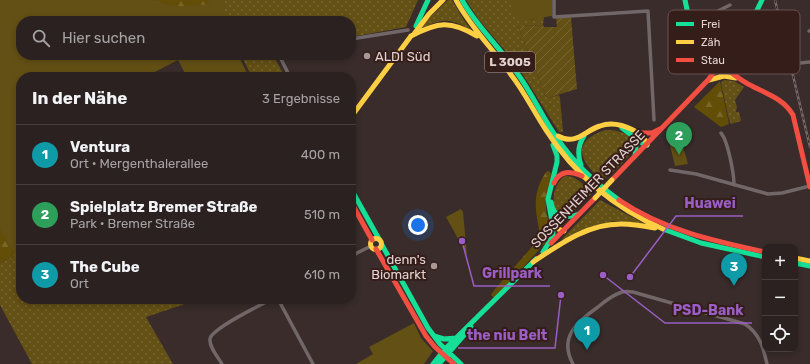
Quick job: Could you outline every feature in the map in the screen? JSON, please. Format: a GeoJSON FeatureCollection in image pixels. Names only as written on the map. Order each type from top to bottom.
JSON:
{"type":"FeatureCollection","features":[{"type":"Feature","properties":{"kind":"main road"},"geometry":{"type":"LineString","coordinates":[[412,36],[428,0]]}},
{"type":"Feature","properties":{"kind":"main road"},"geometry":{"type":"LineString","coordinates":[[356,110],[429,14],[443,0]]}},
{"type":"Feature","properties":{"kind":"main road","name":"L 3005"},"geometry":{"type":"LineString","coordinates":[[456,0],[468,20],[483,40],[512,74],[552,139],[586,179],[606,196],[624,208],[662,229],[700,242],[762,256]]}},
{"type":"Feature","properties":{"kind":"main road","name":"L 3005"},"geometry":{"type":"LineString","coordinates":[[462,0],[478,26],[517,72],[551,129],[563,146],[584,170],[619,199],[664,225],[701,238],[762,251]]}},
{"type":"Feature","properties":{"kind":"main road"},"geometry":{"type":"LineString","coordinates":[[685,0],[687,10]]}},
{"type":"Feature","properties":{"kind":"main road"},"geometry":{"type":"LineString","coordinates":[[757,10],[762,0]]}},
{"type":"Feature","properties":{"kind":"main road"},"geometry":{"type":"LineString","coordinates":[[412,36],[432,25],[444,23],[460,26],[483,40]]}},
{"type":"Feature","properties":{"kind":"main road","name":"SOSSENHEIMER STRASSE"},"geometry":{"type":"LineString","coordinates":[[439,364],[456,338],[564,231],[715,74]]}},
{"type":"Feature","properties":{"kind":"main road"},"geometry":{"type":"LineString","coordinates":[[733,74],[781,101],[791,109],[810,187]]}},
{"type":"Feature","properties":{"kind":"main road"},"geometry":{"type":"LineString","coordinates":[[708,80],[727,76],[740,79]]}},
{"type":"Feature","properties":{"kind":"main road"},"geometry":{"type":"LineString","coordinates":[[551,129],[560,138],[567,140],[578,139],[599,127],[616,124],[626,126],[636,135],[646,140],[647,144]]}},
{"type":"Feature","properties":{"kind":"main road"},"geometry":{"type":"LineString","coordinates":[[636,135],[652,133],[662,128]]}},
{"type":"Feature","properties":{"kind":"main road"},"geometry":{"type":"LineString","coordinates":[[584,135],[577,152],[584,170]]}},
{"type":"Feature","properties":{"kind":"main road"},"geometry":{"type":"LineString","coordinates":[[635,156],[636,135]]}},
{"type":"Feature","properties":{"kind":"main road"},"geometry":{"type":"LineString","coordinates":[[552,139],[557,159],[548,200],[549,215],[553,224],[558,229],[564,231]]}},
{"type":"Feature","properties":{"kind":"main road"},"geometry":{"type":"LineString","coordinates":[[579,214],[570,217],[559,216],[552,209],[551,196],[556,178],[564,172],[574,172],[586,179]]}},
{"type":"Feature","properties":{"kind":"main road"},"geometry":{"type":"LineString","coordinates":[[356,198],[382,242],[382,245],[433,336],[454,364]]}},
{"type":"Feature","properties":{"kind":"main road"},"geometry":{"type":"LineString","coordinates":[[356,212],[373,245],[426,336],[445,353],[461,364]]}},
{"type":"Feature","properties":{"kind":"main road"},"geometry":{"type":"LineString","coordinates":[[543,252],[552,236],[553,224]]}},
{"type":"Feature","properties":{"kind":"main road"},"geometry":{"type":"LineString","coordinates":[[533,262],[565,241],[580,233],[597,227],[621,224],[662,229]]}},
{"type":"Feature","properties":{"kind":"main road"},"geometry":{"type":"LineString","coordinates":[[373,245],[376,238],[379,239]]}},
{"type":"Feature","properties":{"kind":"main road"},"geometry":{"type":"LineString","coordinates":[[373,245],[380,248],[382,245]]}},
{"type":"Feature","properties":{"kind":"main road"},"geometry":{"type":"LineString","coordinates":[[798,259],[810,261]]}},
{"type":"Feature","properties":{"kind":"main road"},"geometry":{"type":"LineString","coordinates":[[798,264],[810,266]]}},
{"type":"Feature","properties":{"kind":"main road"},"geometry":{"type":"LineString","coordinates":[[398,288],[402,293],[408,292]]}},
{"type":"Feature","properties":{"kind":"main road","name":"SOSSENHEIMER STRASSE"},"geometry":{"type":"LineString","coordinates":[[433,364],[483,312]]}},
{"type":"Feature","properties":{"kind":"main road"},"geometry":{"type":"LineString","coordinates":[[433,336],[444,339],[456,338]]}},
{"type":"Feature","properties":{"kind":"street"},"geometry":{"type":"LineString","coordinates":[[554,0],[554,17],[648,11],[654,120]]}},
{"type":"Feature","properties":{"kind":"street"},"geometry":{"type":"LineString","coordinates":[[720,10],[730,5]]}},
{"type":"Feature","properties":{"kind":"street"},"geometry":{"type":"LineString","coordinates":[[356,38],[408,30]]}},
{"type":"Feature","properties":{"kind":"street"},"geometry":{"type":"LineString","coordinates":[[281,60],[287,72]]}},
{"type":"Feature","properties":{"kind":"street"},"geometry":{"type":"LineString","coordinates":[[800,63],[810,62]]}},
{"type":"Feature","properties":{"kind":"street"},"geometry":{"type":"LineString","coordinates":[[721,133],[725,138],[734,185]]}},
{"type":"Feature","properties":{"kind":"street"},"geometry":{"type":"LineString","coordinates":[[670,170],[696,174],[768,194],[782,193],[810,187]]}},
{"type":"Feature","properties":{"kind":"street"},"geometry":{"type":"LineString","coordinates":[[356,254],[373,245]]}},
{"type":"Feature","properties":{"kind":"street"},"geometry":{"type":"LineString","coordinates":[[573,364],[568,348],[572,329],[607,300],[616,294],[626,292],[640,294],[745,324],[753,330],[760,339],[767,364]]}},
{"type":"Feature","properties":{"kind":"street"},"geometry":{"type":"LineString","coordinates":[[222,364],[211,344],[210,338],[212,334],[263,304]]}},
{"type":"Feature","properties":{"kind":"street"},"geometry":{"type":"LineString","coordinates":[[281,304],[314,364]]}},
{"type":"Feature","properties":{"kind":"shaded area"},"geometry":{"type":"Polygon","coordinates":[[[0,0],[155,0],[168,5],[181,6],[209,4],[208,0],[224,0],[225,16],[16,16],[16,60],[178,60],[155,72],[16,72],[16,254],[0,229],[0,0]]]}},
{"type":"Feature","properties":{"kind":"shaded area"},"geometry":{"type":"Polygon","coordinates":[[[211,0],[418,0],[406,27],[356,36],[356,16],[209,16],[211,0]]]}},
{"type":"Feature","properties":{"kind":"shaded area"},"geometry":{"type":"Polygon","coordinates":[[[448,0],[452,0],[473,32],[458,24],[446,21],[434,23],[419,30],[431,16],[448,0]]]}},
{"type":"Feature","properties":{"kind":"shaded area"},"geometry":{"type":"Polygon","coordinates":[[[466,0],[512,0],[512,10],[530,20],[544,17],[543,25],[518,26],[547,98],[559,95],[563,132],[559,132],[515,62],[479,20],[466,0]]]}},
{"type":"Feature","properties":{"kind":"shaded area"},"geometry":{"type":"Polygon","coordinates":[[[512,0],[552,0],[552,16],[529,20],[518,18],[514,15],[512,10],[512,0]]]}},
{"type":"Feature","properties":{"kind":"shaded area"},"geometry":{"type":"Polygon","coordinates":[[[571,17],[577,89],[547,98],[518,26],[543,25],[544,27],[557,27],[556,18],[571,17]]]}},
{"type":"Feature","properties":{"kind":"shaded area"},"geometry":{"type":"Polygon","coordinates":[[[178,60],[240,60],[246,72],[184,72],[178,60]]]}},
{"type":"Feature","properties":{"kind":"shaded area"},"geometry":{"type":"Polygon","coordinates":[[[244,60],[276,60],[282,72],[250,72],[244,60]]]}},
{"type":"Feature","properties":{"kind":"shaded area"},"geometry":{"type":"Polygon","coordinates":[[[724,80],[734,81],[744,87],[735,100],[737,107],[736,112],[739,112],[741,121],[731,124],[721,83],[724,80]]]}},
{"type":"Feature","properties":{"kind":"shaded area"},"geometry":{"type":"Polygon","coordinates":[[[605,130],[618,131],[626,134],[633,141],[633,147],[630,154],[619,167],[602,181],[584,160],[582,153],[586,140],[605,130]]]}},
{"type":"Feature","properties":{"kind":"shaded area"},"geometry":{"type":"Polygon","coordinates":[[[682,143],[688,164],[675,166],[670,145],[682,143]]]}},
{"type":"Feature","properties":{"kind":"shaded area"},"geometry":{"type":"Polygon","coordinates":[[[565,176],[577,179],[592,193],[577,209],[571,213],[564,214],[559,213],[555,208],[554,195],[560,181],[565,176]]]}},
{"type":"Feature","properties":{"kind":"shaded area"},"geometry":{"type":"Polygon","coordinates":[[[600,200],[645,224],[613,221],[563,240],[562,239],[600,200]]]}},
{"type":"Feature","properties":{"kind":"shaded area"},"geometry":{"type":"Polygon","coordinates":[[[461,209],[463,212],[467,255],[446,217],[461,209]]]}},
{"type":"Feature","properties":{"kind":"shaded area"},"geometry":{"type":"Polygon","coordinates":[[[16,255],[16,304],[185,304],[146,317],[173,364],[32,364],[0,305],[0,263],[16,255]]]}},
{"type":"Feature","properties":{"kind":"shaded area"},"geometry":{"type":"Polygon","coordinates":[[[414,323],[421,338],[433,351],[424,364],[356,364],[373,354],[369,347],[414,323]]]}},
{"type":"Feature","properties":{"kind":"green space"},"geometry":{"type":"Polygon","coordinates":[[[140,0],[211,0],[209,16],[192,16],[140,0]]]}},
{"type":"Feature","properties":{"kind":"green space"},"geometry":{"type":"Polygon","coordinates":[[[720,81],[729,124],[721,127],[694,107],[720,81]]]}},
{"type":"Feature","properties":{"kind":"green space"},"geometry":{"type":"Polygon","coordinates":[[[547,171],[551,174],[546,205],[550,236],[496,297],[493,297],[491,295],[495,289],[538,240],[539,232],[536,200],[540,182],[547,171]]]}},
{"type":"Feature","properties":{"kind":"green space"},"geometry":{"type":"Polygon","coordinates":[[[0,224],[16,240],[16,255],[0,263],[0,224]]]}},
{"type":"Feature","properties":{"kind":"railway"},"geometry":{"type":"LineString","coordinates":[[775,0],[777,10]]}},
{"type":"Feature","properties":{"kind":"railway"},"geometry":{"type":"LineString","coordinates":[[793,74],[810,147]]}},
{"type":"Feature","properties":{"kind":"traffic: fast"},"geometry":{"type":"LineString","coordinates":[[416,26],[428,0]]}},
{"type":"Feature","properties":{"kind":"traffic: fast"},"geometry":{"type":"LineString","coordinates":[[462,0],[522,81],[563,147],[585,172],[601,187],[619,200]]}},
{"type":"Feature","properties":{"kind":"traffic: fast"},"geometry":{"type":"LineString","coordinates":[[685,0],[687,10]]}},
{"type":"Feature","properties":{"kind":"traffic: fast"},"geometry":{"type":"LineString","coordinates":[[757,10],[762,0]]}},
{"type":"Feature","properties":{"kind":"traffic: fast"},"geometry":{"type":"LineString","coordinates":[[622,128],[647,145]]}},
{"type":"Feature","properties":{"kind":"traffic: fast"},"geometry":{"type":"LineString","coordinates":[[581,165],[579,150],[580,143],[584,136]]}},
{"type":"Feature","properties":{"kind":"traffic: fast"},"geometry":{"type":"LineString","coordinates":[[634,137],[636,147],[635,156]]}},
{"type":"Feature","properties":{"kind":"traffic: fast"},"geometry":{"type":"LineString","coordinates":[[543,252],[553,236],[553,227],[548,199],[557,162],[557,156],[553,145]]}},
{"type":"Feature","properties":{"kind":"traffic: fast"},"geometry":{"type":"LineString","coordinates":[[356,198],[379,239]]}},
{"type":"Feature","properties":{"kind":"traffic: fast"},"geometry":{"type":"LineString","coordinates":[[551,202],[552,208],[557,215],[569,217],[579,214]]}},
{"type":"Feature","properties":{"kind":"traffic: fast"},"geometry":{"type":"LineString","coordinates":[[663,229],[701,243],[762,256]]}},
{"type":"Feature","properties":{"kind":"traffic: fast"},"geometry":{"type":"LineString","coordinates":[[382,245],[428,328],[440,344],[461,364]]}},
{"type":"Feature","properties":{"kind":"traffic: fast"},"geometry":{"type":"LineString","coordinates":[[433,364],[445,349],[536,259]]}},
{"type":"Feature","properties":{"kind":"traffic: fast"},"geometry":{"type":"LineString","coordinates":[[798,264],[810,266]]}},
{"type":"Feature","properties":{"kind":"traffic: fast"},"geometry":{"type":"LineString","coordinates":[[439,364],[471,327]]}},
{"type":"Feature","properties":{"kind":"traffic: fast"},"geometry":{"type":"LineString","coordinates":[[434,336],[444,339],[456,338]]}},
{"type":"Feature","properties":{"kind":"traffic: slow"},"geometry":{"type":"LineString","coordinates":[[414,34],[429,14],[443,0]]}},
{"type":"Feature","properties":{"kind":"traffic: slow"},"geometry":{"type":"LineString","coordinates":[[456,0],[469,20],[517,82],[546,130],[569,161],[612,200],[645,221],[663,229]]}},
{"type":"Feature","properties":{"kind":"traffic: slow"},"geometry":{"type":"LineString","coordinates":[[411,36],[420,31],[444,25],[459,27],[477,36]]}},
{"type":"Feature","properties":{"kind":"traffic: slow"},"geometry":{"type":"LineString","coordinates":[[356,110],[411,36]]}},
{"type":"Feature","properties":{"kind":"traffic: slow"},"geometry":{"type":"LineString","coordinates":[[709,80],[724,76],[736,78]]}},
{"type":"Feature","properties":{"kind":"traffic: slow"},"geometry":{"type":"LineString","coordinates":[[558,136],[564,139],[575,139],[594,128],[613,124],[638,132],[644,138],[647,145]]}},
{"type":"Feature","properties":{"kind":"traffic: slow"},"geometry":{"type":"LineString","coordinates":[[595,198],[612,180]]}},
{"type":"Feature","properties":{"kind":"traffic: slow"},"geometry":{"type":"LineString","coordinates":[[553,224],[558,229],[564,231]]}},
{"type":"Feature","properties":{"kind":"traffic: slow"},"geometry":{"type":"LineString","coordinates":[[533,262],[574,236],[597,227],[621,224],[655,228]]}},
{"type":"Feature","properties":{"kind":"traffic: slow"},"geometry":{"type":"LineString","coordinates":[[376,238],[380,240],[382,244],[380,248],[376,250],[372,248],[370,244],[372,240],[376,238]]}},
{"type":"Feature","properties":{"kind":"traffic: slow"},"geometry":{"type":"LineString","coordinates":[[798,259],[810,261]]}},
{"type":"Feature","properties":{"kind":"traffic: jam"},"geometry":{"type":"LineString","coordinates":[[612,180],[712,74]]}},
{"type":"Feature","properties":{"kind":"traffic: jam"},"geometry":{"type":"LineString","coordinates":[[733,74],[746,83],[780,101],[789,109],[793,115],[810,187]]}},
{"type":"Feature","properties":{"kind":"traffic: jam"},"geometry":{"type":"LineString","coordinates":[[638,133],[652,133],[662,128]]}},
{"type":"Feature","properties":{"kind":"traffic: jam"},"geometry":{"type":"LineString","coordinates":[[554,183],[562,174],[573,173],[582,176]]}},
{"type":"Feature","properties":{"kind":"traffic: jam"},"geometry":{"type":"LineString","coordinates":[[551,243],[595,198]]}},
{"type":"Feature","properties":{"kind":"traffic: jam"},"geometry":{"type":"LineString","coordinates":[[619,200],[671,227],[708,239],[762,251]]}},
{"type":"Feature","properties":{"kind":"traffic: jam"},"geometry":{"type":"LineString","coordinates":[[356,211],[372,240]]}},
{"type":"Feature","properties":{"kind":"traffic: jam"},"geometry":{"type":"LineString","coordinates":[[376,249],[426,336],[435,347],[454,364]]}},
{"type":"Feature","properties":{"kind":"place","name":"ALDI Süd"},"geometry":{"type":"Point","coordinates":[367,56]}},
{"type":"Feature","properties":{"kind":"place","name":"Spielplatz Bremer Straße"},"geometry":{"type":"Point","coordinates":[679,155]}},
{"type":"Feature","properties":{"kind":"place","name":"Grillpark"},"geometry":{"type":"Point","coordinates":[462,241]}},
{"type":"Feature","properties":{"kind":"place","name":"denn's Biomarkt"},"geometry":{"type":"Point","coordinates":[434,266]}},
{"type":"Feature","properties":{"kind":"place","name":"PSD-Bank"},"geometry":{"type":"Point","coordinates":[603,275]}},
{"type":"Feature","properties":{"kind":"place","name":"Huawei"},"geometry":{"type":"Point","coordinates":[630,277]}},
{"type":"Feature","properties":{"kind":"place","name":"The Cube"},"geometry":{"type":"Point","coordinates":[734,286]}},
{"type":"Feature","properties":{"kind":"place","name":"the niu Belt"},"geometry":{"type":"Point","coordinates":[561,295]}},
{"type":"Feature","properties":{"kind":"place","name":"Ventura"},"geometry":{"type":"Point","coordinates":[587,350]}}]}
